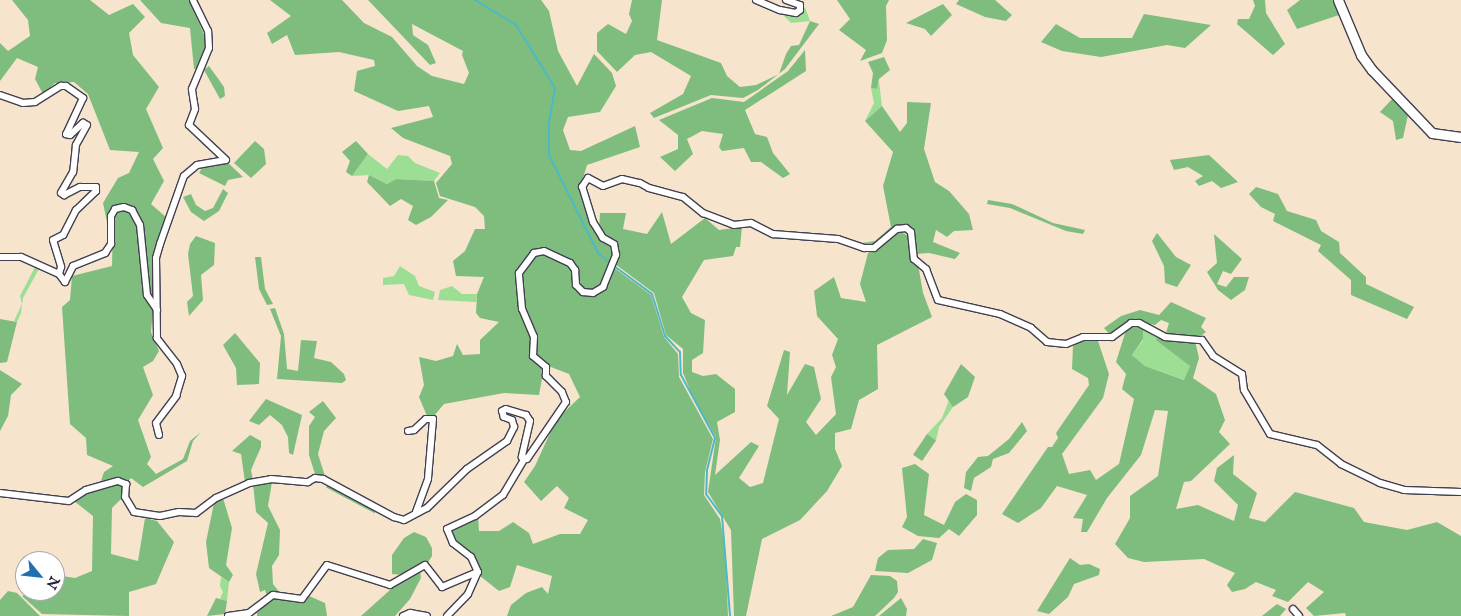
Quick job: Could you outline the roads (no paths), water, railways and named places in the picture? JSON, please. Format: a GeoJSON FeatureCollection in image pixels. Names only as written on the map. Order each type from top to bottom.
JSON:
{"type":"FeatureCollection","features":[{"type":"Feature","properties":{"kind":"main road"},"geometry":{"type":"LineString","coordinates":[[1338,0],[1361,55],[1372,70],[1432,133],[1461,137]]}},
{"type":"Feature","properties":{"kind":"street"},"geometry":{"type":"LineString","coordinates":[[159,435],[156,423],[176,396],[182,376],[177,364],[157,338],[156,258],[179,187],[189,169],[197,165],[226,160],[189,125],[195,109],[192,89],[209,48],[208,31],[193,0]]}},
{"type":"Feature","properties":{"kind":"street"},"geometry":{"type":"LineString","coordinates":[[756,0],[780,10],[796,13],[800,10],[800,4],[786,0]]}},
{"type":"Feature","properties":{"kind":"street"},"geometry":{"type":"LineString","coordinates":[[0,95],[24,103],[35,102],[61,86],[66,86],[83,98],[66,134],[70,135],[83,123],[87,125],[76,145],[73,172],[61,193],[64,195],[92,186],[96,187],[96,191],[76,210],[63,235],[53,240],[61,267],[59,274]]}},
{"type":"Feature","properties":{"kind":"street"},"geometry":{"type":"LineString","coordinates":[[525,458],[527,460],[535,450],[566,402],[562,392],[546,376],[546,367],[533,356],[534,337],[522,309],[519,273],[534,253],[544,251],[570,263],[575,270],[576,284],[583,292],[593,293],[603,287],[616,255],[614,244],[598,232],[582,187],[588,178],[603,186],[622,179],[683,197],[703,213],[734,224],[751,223],[772,234],[838,239],[864,248],[874,248],[898,229],[906,228],[911,232],[914,259],[926,269],[938,300],[1000,314],[1031,328],[1047,342],[1066,344],[1083,337],[1112,337],[1131,323],[1138,323],[1165,336],[1202,340],[1213,356],[1242,374],[1244,390],[1270,434],[1317,445],[1341,464],[1380,483],[1404,490],[1461,492]]}},
{"type":"Feature","properties":{"kind":"street"},"geometry":{"type":"LineString","coordinates":[[0,256],[21,257],[59,274],[65,282],[72,266],[109,250],[111,216],[115,209],[124,207],[132,210],[140,225],[147,295],[157,310]]}},
{"type":"Feature","properties":{"kind":"street"},"geometry":{"type":"LineString","coordinates":[[0,493],[69,501],[86,490],[118,481],[126,484],[125,497],[134,512],[160,516],[179,512],[196,513],[216,498],[249,484],[271,479],[308,482],[315,478],[323,479],[394,517],[404,520],[437,499],[468,469],[507,441],[514,427],[512,420],[504,417],[502,411],[506,409],[526,415],[530,421],[522,457],[525,458]]}},
{"type":"Feature","properties":{"kind":"street"},"geometry":{"type":"LineString","coordinates":[[408,432],[414,430],[426,419],[433,419],[428,479],[424,497],[414,515]]}},
{"type":"Feature","properties":{"kind":"street"},"geometry":{"type":"LineString","coordinates":[[447,616],[468,594],[478,572],[471,557],[453,544],[448,529],[475,516],[503,495],[525,458]]}},
{"type":"Feature","properties":{"kind":"street"},"geometry":{"type":"LineString","coordinates":[[228,616],[249,613],[273,595],[302,599],[327,565],[390,585],[425,565],[442,587],[478,572]]}},
{"type":"Feature","properties":{"kind":"street"},"geometry":{"type":"LineString","coordinates":[[1293,609],[1300,616]]}},
{"type":"Feature","properties":{"kind":"street"},"geometry":{"type":"LineString","coordinates":[[403,616],[410,613],[427,616]]}},
{"type":"Feature","properties":{"kind":"waterway"},"geometry":{"type":"LineString","coordinates":[[475,0],[516,25],[555,88],[549,122],[549,155],[598,253],[610,263]]}},
{"type":"Feature","properties":{"kind":"waterway"},"geometry":{"type":"LineString","coordinates":[[614,266],[652,294],[665,336],[680,352],[681,375],[715,438],[707,471],[706,494],[722,516],[730,616]]}}]}
